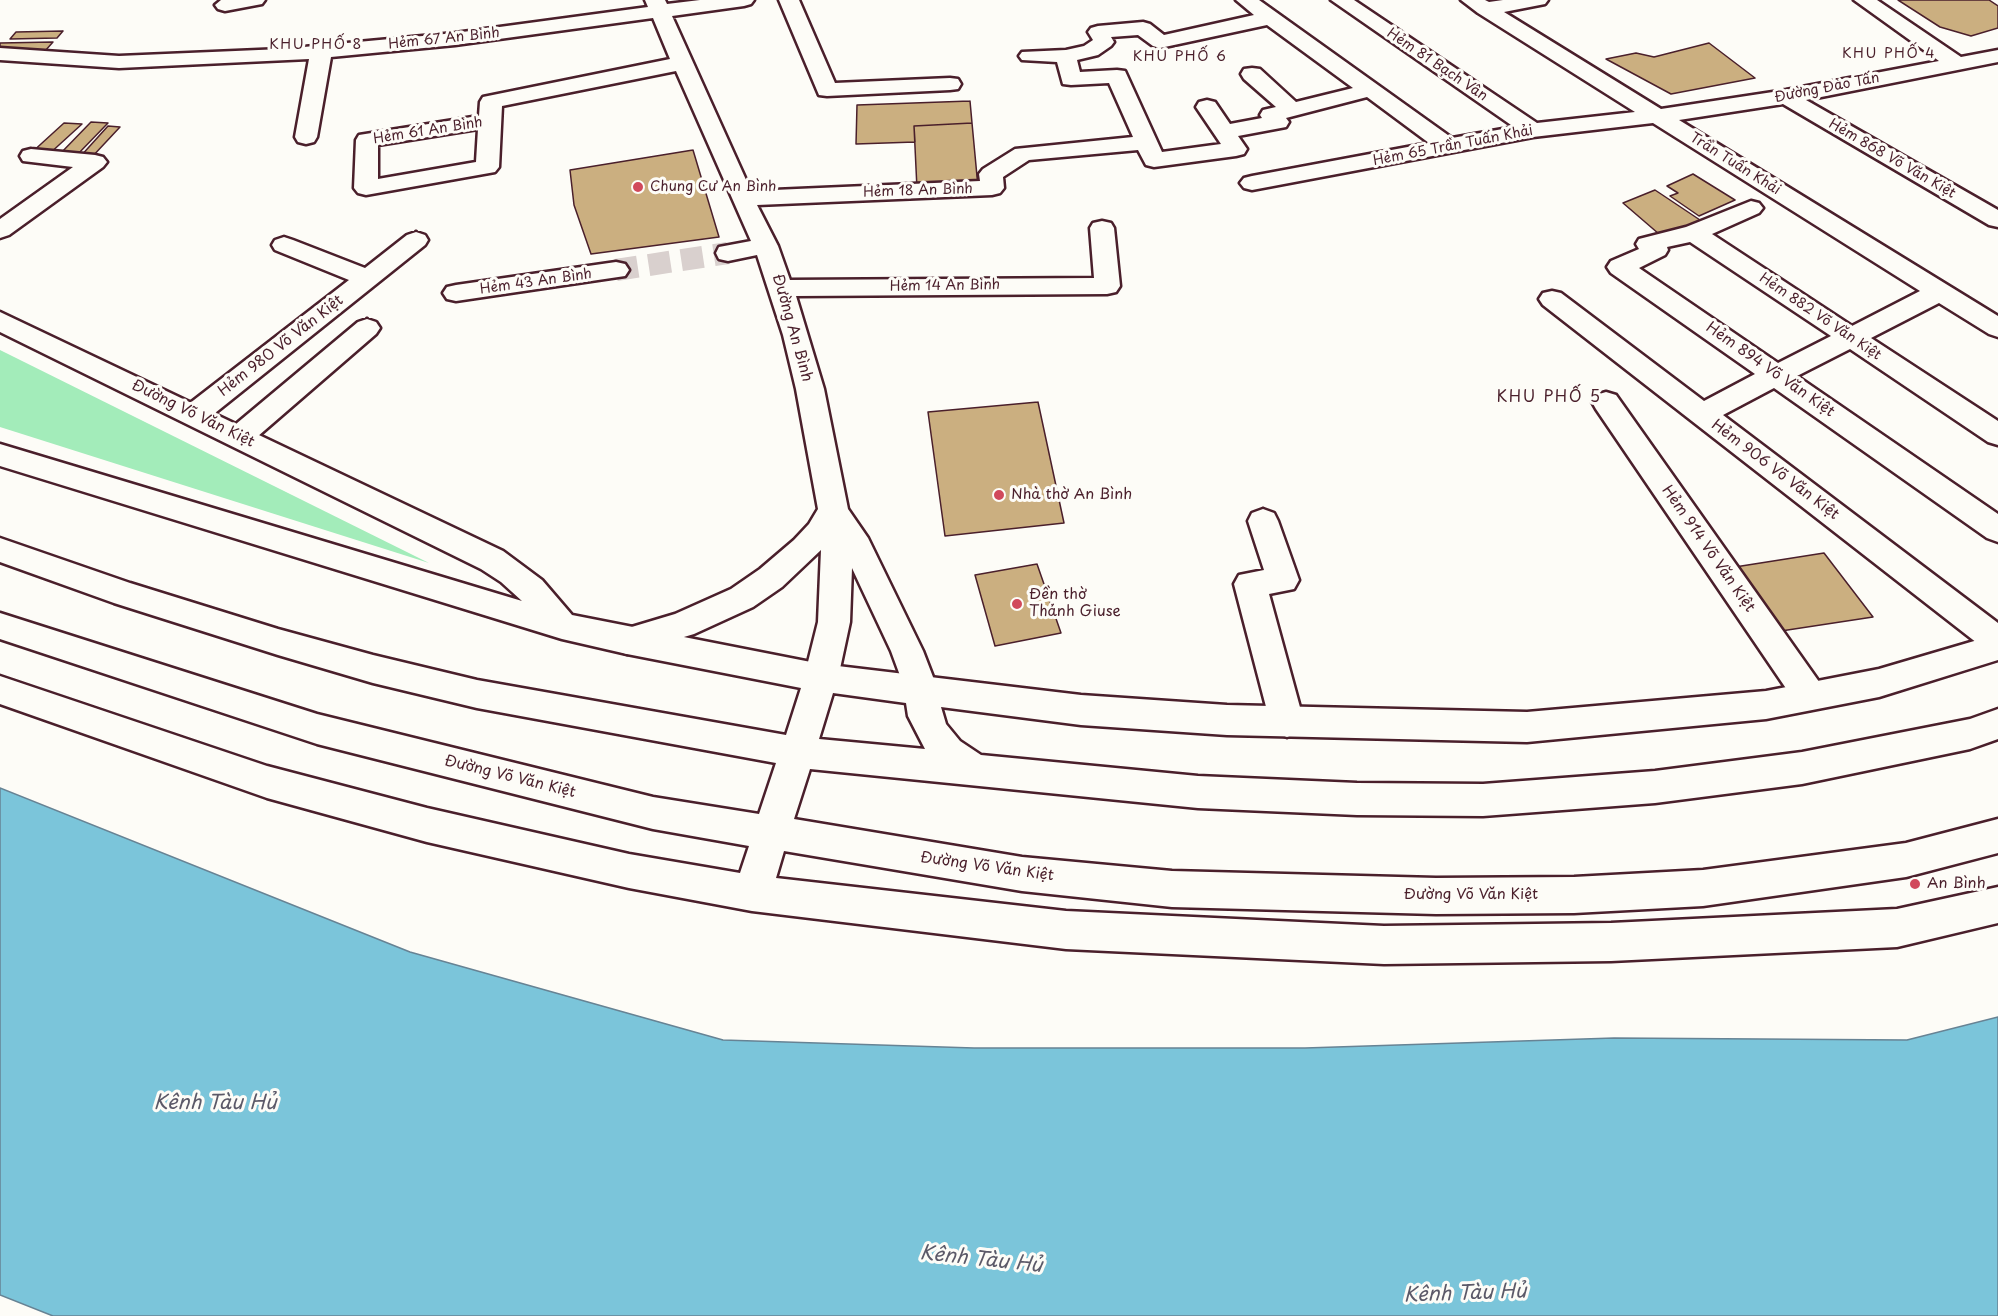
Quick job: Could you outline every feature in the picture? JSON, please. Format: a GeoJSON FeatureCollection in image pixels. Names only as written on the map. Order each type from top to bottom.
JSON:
{"type":"FeatureCollection","features":[{"type":"Feature","properties":{"kind":"main road"},"geometry":{"type":"LineString","coordinates":[[225,5],[255,0]]}},
{"type":"Feature","properties":{"kind":"main road","name":"Hẻm 67 An Bình"},"geometry":{"type":"LineString","coordinates":[[0,54],[119,62],[321,52],[455,39],[658,5],[744,0]]}},
{"type":"Feature","properties":{"kind":"main road"},"geometry":{"type":"LineString","coordinates":[[789,0],[827,90],[950,84]]}},
{"type":"Feature","properties":{"kind":"main road"},"geometry":{"type":"LineString","coordinates":[[1246,0],[1448,146]]}},
{"type":"Feature","properties":{"kind":"main road","name":"Hẻm 81 Bạch Vân"},"geometry":{"type":"LineString","coordinates":[[1341,0],[1533,130]]}},
{"type":"Feature","properties":{"kind":"main road"},"geometry":{"type":"LineString","coordinates":[[1478,4],[1538,0]]}},
{"type":"Feature","properties":{"kind":"main road"},"geometry":{"type":"LineString","coordinates":[[1864,0],[1956,63]]}},
{"type":"Feature","properties":{"kind":"main road","name":"Trần Tuấn Khải"},"geometry":{"type":"LineString","coordinates":[[1478,4],[1998,328]]}},
{"type":"Feature","properties":{"kind":"main road","name":"Đường An Bình"},"geometry":{"type":"LineString","coordinates":[[658,5],[742,198],[766,246],[782,288],[810,390],[833,510],[837,546],[834,622],[821,678],[752,893]]}},
{"type":"Feature","properties":{"kind":"main road"},"geometry":{"type":"LineString","coordinates":[[1029,56],[1066,56],[1091,51],[1104,42],[1098,32],[1143,28],[1160,42],[1271,18]]}},
{"type":"Feature","properties":{"kind":"main road"},"geometry":{"type":"LineString","coordinates":[[306,137],[321,52]]}},
{"type":"Feature","properties":{"kind":"main road"},"geometry":{"type":"LineString","coordinates":[[1066,56],[1071,79],[1117,76],[1154,160],[1230,141],[1278,122],[1271,115],[1370,90]]}},
{"type":"Feature","properties":{"kind":"main road","name":"Đường Đào Tấn"},"geometry":{"type":"LineString","coordinates":[[1655,115],[1698,111],[1786,97],[1998,56]]}},
{"type":"Feature","properties":{"kind":"main road","name":"Hẻm 61 An Bình"},"geometry":{"type":"LineString","coordinates":[[489,121],[367,140],[366,188],[487,167],[491,102],[683,63]]}},
{"type":"Feature","properties":{"kind":"main road"},"geometry":{"type":"LineString","coordinates":[[1251,74],[1292,110]]}},
{"type":"Feature","properties":{"kind":"main road","name":"Hẻm 868 Võ Văn Kiệt"},"geometry":{"type":"LineString","coordinates":[[1786,97],[1998,220]]}},
{"type":"Feature","properties":{"kind":"main road"},"geometry":{"type":"LineString","coordinates":[[1207,107],[1230,141]]}},
{"type":"Feature","properties":{"kind":"main road","name":"Hẻm 65 Trần Tuấn Khải"},"geometry":{"type":"LineString","coordinates":[[1252,183],[1533,130],[1655,115]]}},
{"type":"Feature","properties":{"kind":"main road","name":"Hẻm 18 An Bình"},"geometry":{"type":"LineString","coordinates":[[742,198],[992,188],[991,174],[1023,154],[1145,143]]}},
{"type":"Feature","properties":{"kind":"main road"},"geometry":{"type":"LineString","coordinates":[[0,230],[95,162],[31,156]]}},
{"type":"Feature","properties":{"kind":"main road"},"geometry":{"type":"LineString","coordinates":[[1694,233],[1751,207]]}},
{"type":"Feature","properties":{"kind":"main road","name":"Hẻm 14 An Bình"},"geometry":{"type":"LineString","coordinates":[[782,288],[1107,286],[1102,228]]}},
{"type":"Feature","properties":{"kind":"main road","name":"Hẻm 882 Võ Văn Kiệt"},"geometry":{"type":"LineString","coordinates":[[1694,233],[1998,435]]}},
{"type":"Feature","properties":{"kind":"main road","name":"Hẻm 894 Võ Văn Kiệt"},"geometry":{"type":"LineString","coordinates":[[1694,233],[1648,243],[1656,250],[1620,267],[1998,530]]}},
{"type":"Feature","properties":{"kind":"main road","name":"Hẻm 980 Võ Văn Kiệt"},"geometry":{"type":"LineString","coordinates":[[195,414],[416,240]]}},
{"type":"Feature","properties":{"kind":"main road"},"geometry":{"type":"LineString","coordinates":[[285,244],[367,278]]}},
{"type":"Feature","properties":{"kind":"main road"},"geometry":{"type":"LineString","coordinates":[[728,253],[766,246]]}},
{"type":"Feature","properties":{"kind":"main road","name":"Hẻm 43 An Bình"},"geometry":{"type":"LineString","coordinates":[[456,293],[616,270]]}},
{"type":"Feature","properties":{"kind":"main road"},"geometry":{"type":"LineString","coordinates":[[1701,414],[1938,292]]}},
{"type":"Feature","properties":{"kind":"main road","name":"Hẻm 906 Võ Văn Kiệt"},"geometry":{"type":"LineString","coordinates":[[1552,299],[1998,641]]}},
{"type":"Feature","properties":{"kind":"main road","name":"Đường Võ Văn Kiệt"},"geometry":{"type":"LineString","coordinates":[[0,321],[492,560],[531,589],[562,626]]}},
{"type":"Feature","properties":{"kind":"main road"},"geometry":{"type":"LineString","coordinates":[[240,436],[367,328]]}},
{"type":"Feature","properties":{"kind":"main road","name":"Hẻm 914 Võ Văn Kiệt"},"geometry":{"type":"LineString","coordinates":[[1606,402],[1810,696]]}},
{"type":"Feature","properties":{"kind":"main road"},"geometry":{"type":"LineString","coordinates":[[0,455],[562,626],[627,641],[821,678],[1082,710],[1287,722],[1527,727],[1766,705],[1879,683],[1998,646]]}},
{"type":"Feature","properties":{"kind":"main road"},"geometry":{"type":"LineString","coordinates":[[627,641],[683,625],[742,598],[771,578],[805,549],[820,532],[833,510],[853,538],[914,666],[925,716],[933,734],[948,752],[976,771]]}},
{"type":"Feature","properties":{"kind":"main road"},"geometry":{"type":"LineString","coordinates":[[1263,521],[1283,580],[1250,584],[1287,722]]}},
{"type":"Feature","properties":{"kind":"main road"},"geometry":{"type":"LineString","coordinates":[[0,550],[125,594],[373,669],[477,694],[797,752],[1198,792],[1357,799],[1483,800],[1655,787],[1802,768],[1970,734],[1998,724]]}},
{"type":"Feature","properties":{"kind":"main road","name":"Đường Võ Văn Kiệt"},"geometry":{"type":"LineString","coordinates":[[0,626],[316,729],[653,813],[1022,874],[1161,888],[1436,896],[1574,895],[1703,888],[1906,860],[1998,836]]}},
{"type":"Feature","properties":{"kind":"main road"},"geometry":{"type":"LineString","coordinates":[[0,690],[267,782],[427,825],[629,871],[752,893],[1066,930],[1384,945],[1611,942],[1897,928],[1998,905]]}},
{"type":"Feature","properties":{"kind":"green space"},"geometry":{"type":"Polygon","coordinates":[[[0,350],[429,563],[0,427],[0,350]]]}},
{"type":"Feature","properties":{"kind":"water","name":"Kênh Tàu Hủ"},"geometry":{"type":"Polygon","coordinates":[[[0,788],[410,952],[723,1040],[974,1048],[1305,1048],[1614,1038],[1907,1040],[1998,1017],[1998,1316],[53,1316],[0,1295],[0,788]]]}},
{"type":"Feature","properties":{"kind":"building"},"geometry":{"type":"Polygon","coordinates":[[[1898,0],[1989,0],[1998,6],[1998,28],[1971,36],[1940,27],[1898,0]]]}},
{"type":"Feature","properties":{"kind":"building"},"geometry":{"type":"Polygon","coordinates":[[[63,31],[57,38],[10,39],[16,32],[63,31]]]}},
{"type":"Feature","properties":{"kind":"building"},"geometry":{"type":"Polygon","coordinates":[[[53,42],[45,51],[0,52],[0,43],[53,42]]]}},
{"type":"Feature","properties":{"kind":"building"},"geometry":{"type":"Polygon","coordinates":[[[1709,43],[1755,78],[1671,94],[1606,59],[1636,53],[1654,57],[1709,43]]]}},
{"type":"Feature","properties":{"kind":"building"},"geometry":{"type":"Polygon","coordinates":[[[970,101],[972,123],[914,126],[915,142],[856,144],[857,105],[970,101]]]}},
{"type":"Feature","properties":{"kind":"building"},"geometry":{"type":"Polygon","coordinates":[[[91,122],[108,123],[75,157],[58,156],[91,122]]]}},
{"type":"Feature","properties":{"kind":"building"},"geometry":{"type":"Polygon","coordinates":[[[64,123],[82,124],[48,155],[30,154],[64,123]]]}},
{"type":"Feature","properties":{"kind":"building"},"geometry":{"type":"Polygon","coordinates":[[[972,123],[978,187],[917,189],[914,126],[972,123]]]}},
{"type":"Feature","properties":{"kind":"building"},"geometry":{"type":"Polygon","coordinates":[[[108,126],[120,127],[91,158],[79,158],[108,126]]]}},
{"type":"Feature","properties":{"kind":"building","name":"Chung Cư An Bình"},"geometry":{"type":"Polygon","coordinates":[[[693,150],[719,237],[591,254],[574,205],[570,170],[693,150]]]}},
{"type":"Feature","properties":{"kind":"building"},"geometry":{"type":"Polygon","coordinates":[[[1693,174],[1735,200],[1699,216],[1670,196],[1678,193],[1667,186],[1693,174]]]}},
{"type":"Feature","properties":{"kind":"building"},"geometry":{"type":"Polygon","coordinates":[[[1655,190],[1703,222],[1659,234],[1623,203],[1655,190]]]}},
{"type":"Feature","properties":{"kind":"building","name":"Nhà thờ An Bình"},"geometry":{"type":"Polygon","coordinates":[[[1038,402],[1064,523],[945,536],[928,412],[1038,402]]]}},
{"type":"Feature","properties":{"kind":"building"},"geometry":{"type":"Polygon","coordinates":[[[1824,553],[1873,617],[1781,631],[1735,567],[1824,553]]]}},
{"type":"Feature","properties":{"kind":"building","name":"Đền thờ Thánh Giuse"},"geometry":{"type":"Polygon","coordinates":[[[1037,564],[1061,633],[995,646],[975,575],[1037,564]]]}},
{"type":"Feature","properties":{"kind":"tunnel"},"geometry":{"type":"LineString","coordinates":[[616,270],[728,253]]}},
{"type":"Feature","properties":{"kind":"place","name":"Chung Cư An Bình"},"geometry":{"type":"Point","coordinates":[638,187]}},
{"type":"Feature","properties":{"kind":"place","name":"Nhà thờ An Bình"},"geometry":{"type":"Point","coordinates":[999,495]}},
{"type":"Feature","properties":{"kind":"place","name":"Đền thờ Thánh Giuse"},"geometry":{"type":"Point","coordinates":[1017,604]}},
{"type":"Feature","properties":{"kind":"place","name":"An Bình"},"geometry":{"type":"Point","coordinates":[1915,884]}},
{"type":"Feature","properties":{"kind":"district","name":"KHU PHỐ 8"},"geometry":{"type":"Point","coordinates":[316,45]}},
{"type":"Feature","properties":{"kind":"district","name":"KHU PHỐ 4"},"geometry":{"type":"Point","coordinates":[1889,54]}},
{"type":"Feature","properties":{"kind":"district","name":"KHU PHỐ 6"},"geometry":{"type":"Point","coordinates":[1180,57]}},
{"type":"Feature","properties":{"kind":"district","name":"KHU PHỐ 5"},"geometry":{"type":"Point","coordinates":[1549,398]}}]}
